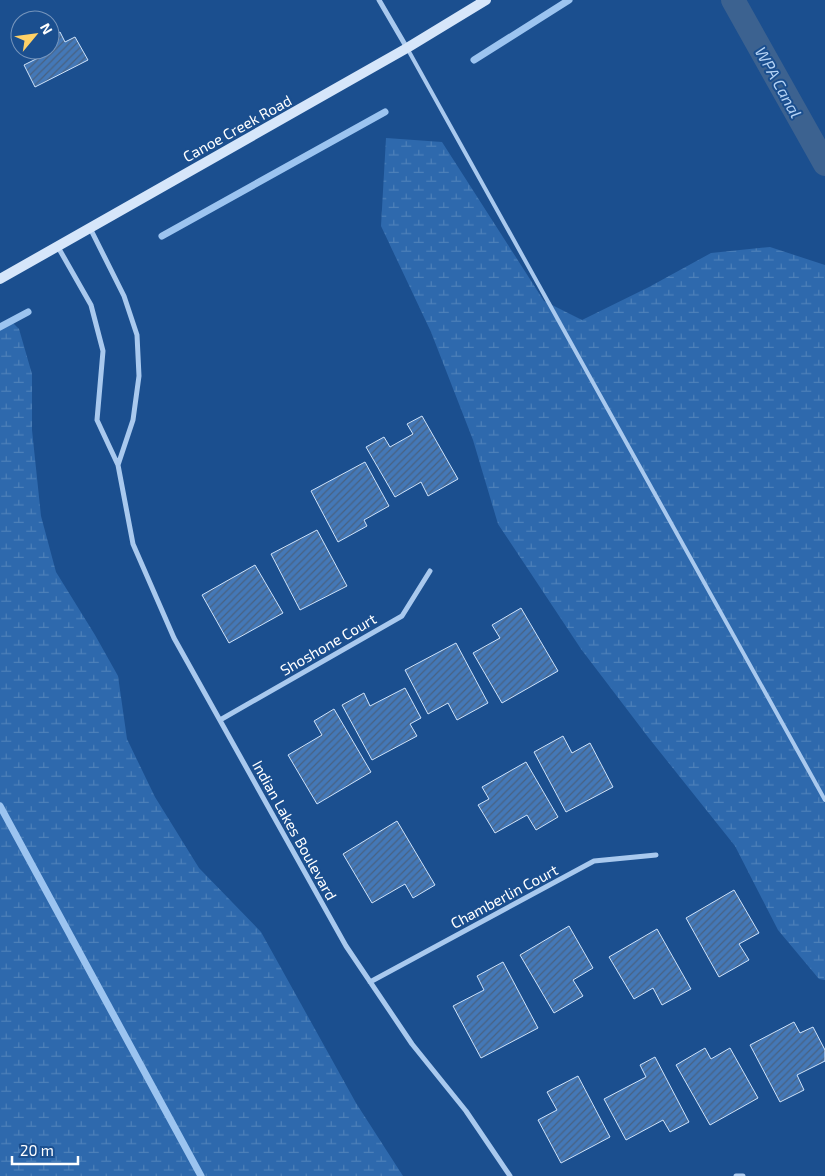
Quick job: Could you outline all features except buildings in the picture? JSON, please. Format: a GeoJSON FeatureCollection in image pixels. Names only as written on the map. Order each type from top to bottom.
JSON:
{"type":"FeatureCollection","features":[{"type":"Feature","properties":{"kind":"main road","name":"Canoe Creek Road"},"geometry":{"type":"LineString","coordinates":[[0,279],[407,48],[486,0]]}},
{"type":"Feature","properties":{"kind":"street"},"geometry":{"type":"LineString","coordinates":[[379,0],[407,48]]}},
{"type":"Feature","properties":{"kind":"street","name":"Indian Lakes Boulevard"},"geometry":{"type":"LineString","coordinates":[[90,228],[124,296],[137,335],[139,376],[133,420],[118,465]]}},
{"type":"Feature","properties":{"kind":"street","name":"Indian Lakes Boulevard"},"geometry":{"type":"LineString","coordinates":[[58,246],[91,305],[103,350],[97,420],[118,465],[133,544],[174,638],[346,946],[412,1044],[466,1111],[510,1176]]}},
{"type":"Feature","properties":{"kind":"street","name":"Shoshone Court"},"geometry":{"type":"LineString","coordinates":[[220,720],[402,616],[430,571]]}},
{"type":"Feature","properties":{"kind":"street","name":"Chamberlin Court"},"geometry":{"type":"LineString","coordinates":[[370,982],[594,862],[656,855]]}},
{"type":"Feature","properties":{"kind":"street"},"geometry":{"type":"LineString","coordinates":[[736,1176],[743,1176]]}},
{"type":"Feature","properties":{"kind":"lane"},"geometry":{"type":"LineString","coordinates":[[407,48],[825,800]]}},
{"type":"Feature","properties":{"kind":"green space"},"geometry":{"type":"Polygon","coordinates":[[[386,138],[442,142],[544,301],[582,320],[649,287],[711,253],[770,247],[825,265],[825,980],[819,979],[778,930],[735,846],[581,649],[498,524],[473,440],[431,332],[381,226],[386,138]]]}},
{"type":"Feature","properties":{"kind":"green space"},"geometry":{"type":"Polygon","coordinates":[[[11,321],[19,329],[32,374],[32,430],[41,516],[56,572],[118,676],[127,739],[155,797],[199,868],[261,932],[356,1103],[403,1176],[0,1176],[0,327],[11,321]]]}},
{"type":"Feature","properties":{"kind":"waterway"},"geometry":{"type":"LineString","coordinates":[[474,60],[569,0]]}},
{"type":"Feature","properties":{"kind":"waterway","name":"WPA Canal"},"geometry":{"type":"LineString","coordinates":[[733,0],[825,164]]}},
{"type":"Feature","properties":{"kind":"waterway"},"geometry":{"type":"LineString","coordinates":[[162,236],[385,112]]}},
{"type":"Feature","properties":{"kind":"waterway"},"geometry":{"type":"LineString","coordinates":[[0,327],[28,312]]}},
{"type":"Feature","properties":{"kind":"waterway"},"geometry":{"type":"LineString","coordinates":[[0,806],[201,1176]]}}]}
